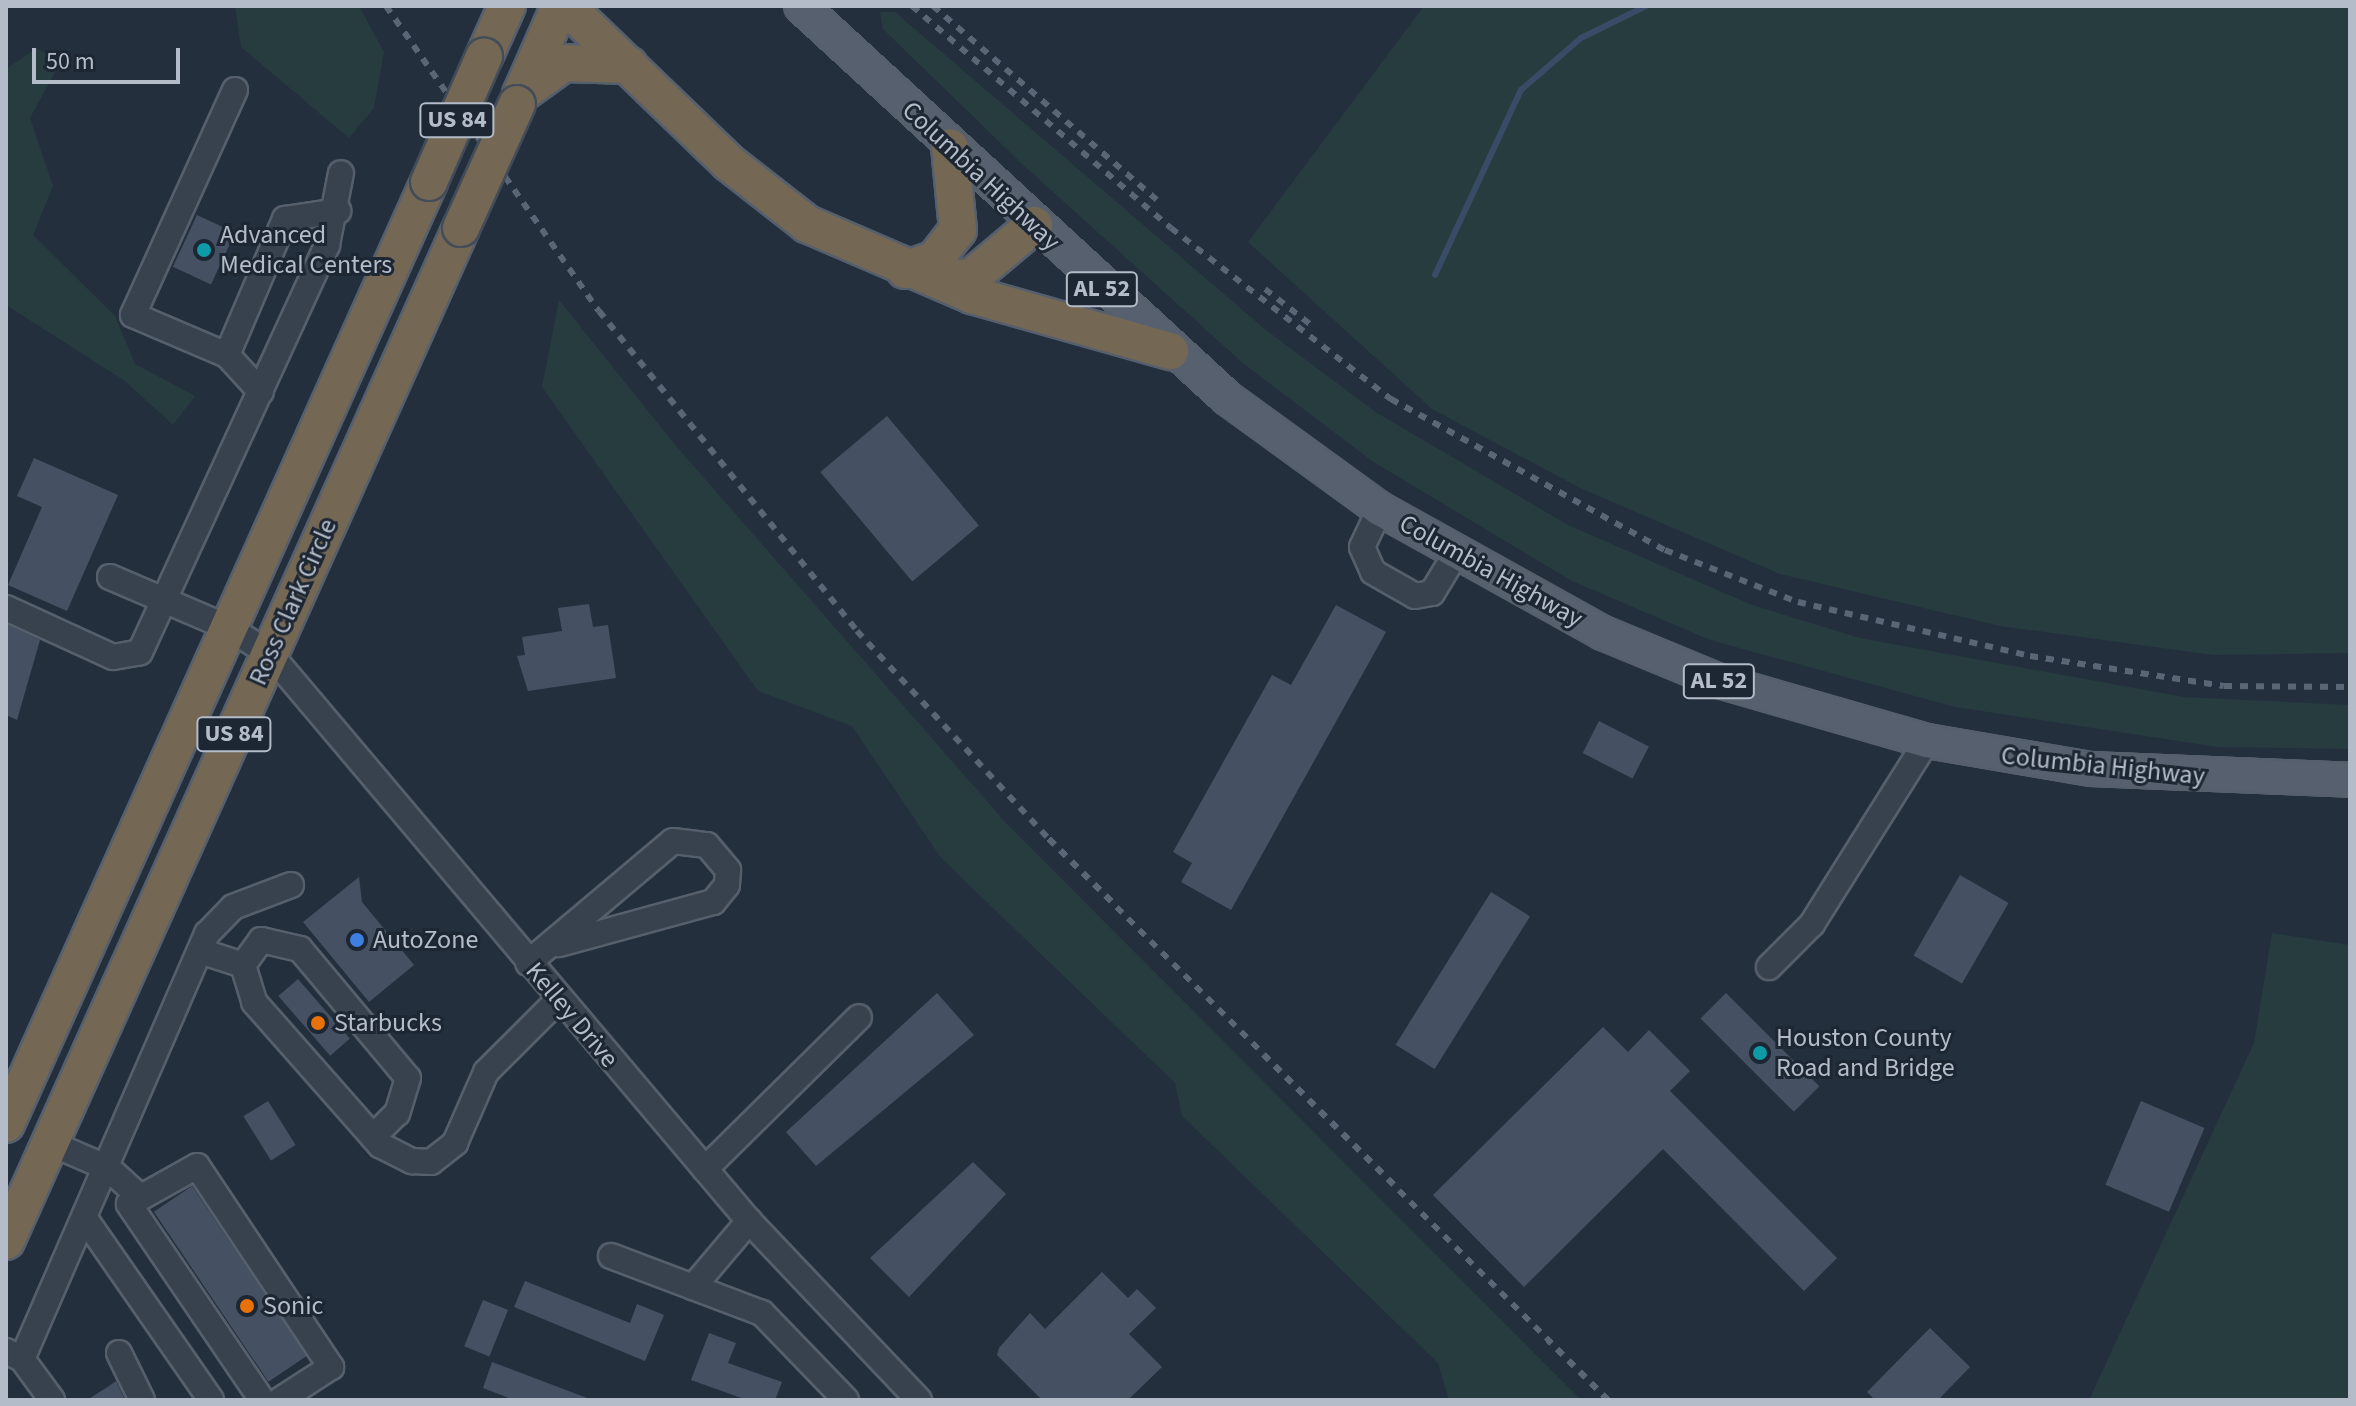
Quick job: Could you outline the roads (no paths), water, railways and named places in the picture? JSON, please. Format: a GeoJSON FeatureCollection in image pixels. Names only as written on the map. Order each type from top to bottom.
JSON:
{"type":"FeatureCollection","features":[{"type":"Feature","properties":{"kind":"highway","name":"Ross Clark Circle"},"geometry":{"type":"LineString","coordinates":[[6,1124],[507,6]]}},
{"type":"Feature","properties":{"kind":"highway","name":"Ross Clark Circle"},"geometry":{"type":"LineString","coordinates":[[6,1241],[560,6]]}},
{"type":"Feature","properties":{"kind":"highway"},"geometry":{"type":"LineString","coordinates":[[566,6],[769,197],[840,243],[920,274],[1170,351]]}},
{"type":"Feature","properties":{"kind":"highway"},"geometry":{"type":"LineString","coordinates":[[519,99],[564,63],[629,65]]}},
{"type":"Feature","properties":{"kind":"highway"},"geometry":{"type":"LineString","coordinates":[[920,274],[958,230],[950,147]]}},
{"type":"Feature","properties":{"kind":"highway"},"geometry":{"type":"LineString","coordinates":[[920,274],[972,277],[1034,225]]}},
{"type":"Feature","properties":{"kind":"highway"},"geometry":{"type":"LineString","coordinates":[[6,1124],[50,1143]]}},
{"type":"Feature","properties":{"kind":"main road","name":"Columbia Highway"},"geometry":{"type":"LineString","coordinates":[[801,6],[1170,351],[1380,509],[1455,555],[1670,662],[1927,741],[2091,769],[2350,780]]}},
{"type":"Feature","properties":{"kind":"street"},"geometry":{"type":"LineString","coordinates":[[235,90],[133,315],[227,355],[261,392]]}},
{"type":"Feature","properties":{"kind":"street"},"geometry":{"type":"LineString","coordinates":[[6,608],[122,659],[140,652],[167,602],[338,211],[341,173]]}},
{"type":"Feature","properties":{"kind":"street"},"geometry":{"type":"LineString","coordinates":[[227,355],[285,219],[338,211]]}},
{"type":"Feature","properties":{"kind":"street"},"geometry":{"type":"LineString","coordinates":[[1380,509],[1362,547],[1373,572],[1415,596],[1432,593],[1455,555]]}},
{"type":"Feature","properties":{"kind":"street","name":"Kelley Drive"},"geometry":{"type":"LineString","coordinates":[[110,577],[229,628],[270,654],[749,1221],[915,1398]]}},
{"type":"Feature","properties":{"kind":"street"},"geometry":{"type":"LineString","coordinates":[[1769,967],[1812,924],[1927,741]]}},
{"type":"Feature","properties":{"kind":"street"},"geometry":{"type":"LineString","coordinates":[[528,963],[559,944],[613,885],[673,841],[707,845],[728,870],[727,885],[713,902],[559,944]]}},
{"type":"Feature","properties":{"kind":"street"},"geometry":{"type":"LineString","coordinates":[[52,1400],[14,1355],[86,1220],[200,951],[233,907],[291,885]]}},
{"type":"Feature","properties":{"kind":"street"},"geometry":{"type":"LineString","coordinates":[[243,965],[261,940],[300,949],[408,1078],[397,1113],[373,1137]]}},
{"type":"Feature","properties":{"kind":"street"},"geometry":{"type":"LineString","coordinates":[[200,951],[243,965]]}},
{"type":"Feature","properties":{"kind":"street"},"geometry":{"type":"LineString","coordinates":[[243,965],[254,1002],[373,1137],[412,1161],[443,1157],[466,1126],[486,1072],[559,999]]}},
{"type":"Feature","properties":{"kind":"street"},"geometry":{"type":"LineString","coordinates":[[705,1169],[859,1017]]}},
{"type":"Feature","properties":{"kind":"street"},"geometry":{"type":"LineString","coordinates":[[50,1143],[108,1168],[140,1197]]}},
{"type":"Feature","properties":{"kind":"street"},"geometry":{"type":"LineString","coordinates":[[197,1166],[331,1367],[263,1399],[129,1204],[140,1197],[197,1166]]}},
{"type":"Feature","properties":{"kind":"street"},"geometry":{"type":"LineString","coordinates":[[86,1220],[211,1400]]}},
{"type":"Feature","properties":{"kind":"street"},"geometry":{"type":"LineString","coordinates":[[693,1287],[749,1221]]}},
{"type":"Feature","properties":{"kind":"street"},"geometry":{"type":"LineString","coordinates":[[121,1270],[159,1249]]}},
{"type":"Feature","properties":{"kind":"street"},"geometry":{"type":"LineString","coordinates":[[611,1256],[762,1313],[846,1400]]}},
{"type":"Feature","properties":{"kind":"street"},"geometry":{"type":"LineString","coordinates":[[119,1353],[142,1400]]}},
{"type":"Feature","properties":{"kind":"waterway"},"geometry":{"type":"LineString","coordinates":[[1435,275],[1521,90],[1581,38],[1646,6]]}},
{"type":"Feature","properties":{"kind":"railway"},"geometry":{"type":"LineString","coordinates":[[386,6],[599,311],[857,631],[1049,839],[1608,1400]]}},
{"type":"Feature","properties":{"kind":"railway"},"geometry":{"type":"LineString","coordinates":[[912,6],[1171,228],[1391,399],[1665,550],[1798,602],[2030,656],[2224,686],[2350,687]]}},
{"type":"Feature","properties":{"kind":"railway"},"geometry":{"type":"LineString","coordinates":[[933,6],[1157,200]]}},
{"type":"Feature","properties":{"kind":"railway"},"geometry":{"type":"LineString","coordinates":[[1265,289],[1310,324]]}},
{"type":"Feature","properties":{"kind":"place","name":"Advanced Medical Centers"},"geometry":{"type":"Point","coordinates":[204,250]}},
{"type":"Feature","properties":{"kind":"place","name":"AutoZone"},"geometry":{"type":"Point","coordinates":[357,940]}},
{"type":"Feature","properties":{"kind":"place","name":"Starbucks"},"geometry":{"type":"Point","coordinates":[318,1023]}},
{"type":"Feature","properties":{"kind":"place","name":"Houston County Road and Bridge"},"geometry":{"type":"Point","coordinates":[1760,1053]}},
{"type":"Feature","properties":{"kind":"place","name":"Sonic"},"geometry":{"type":"Point","coordinates":[247,1306]}}]}
